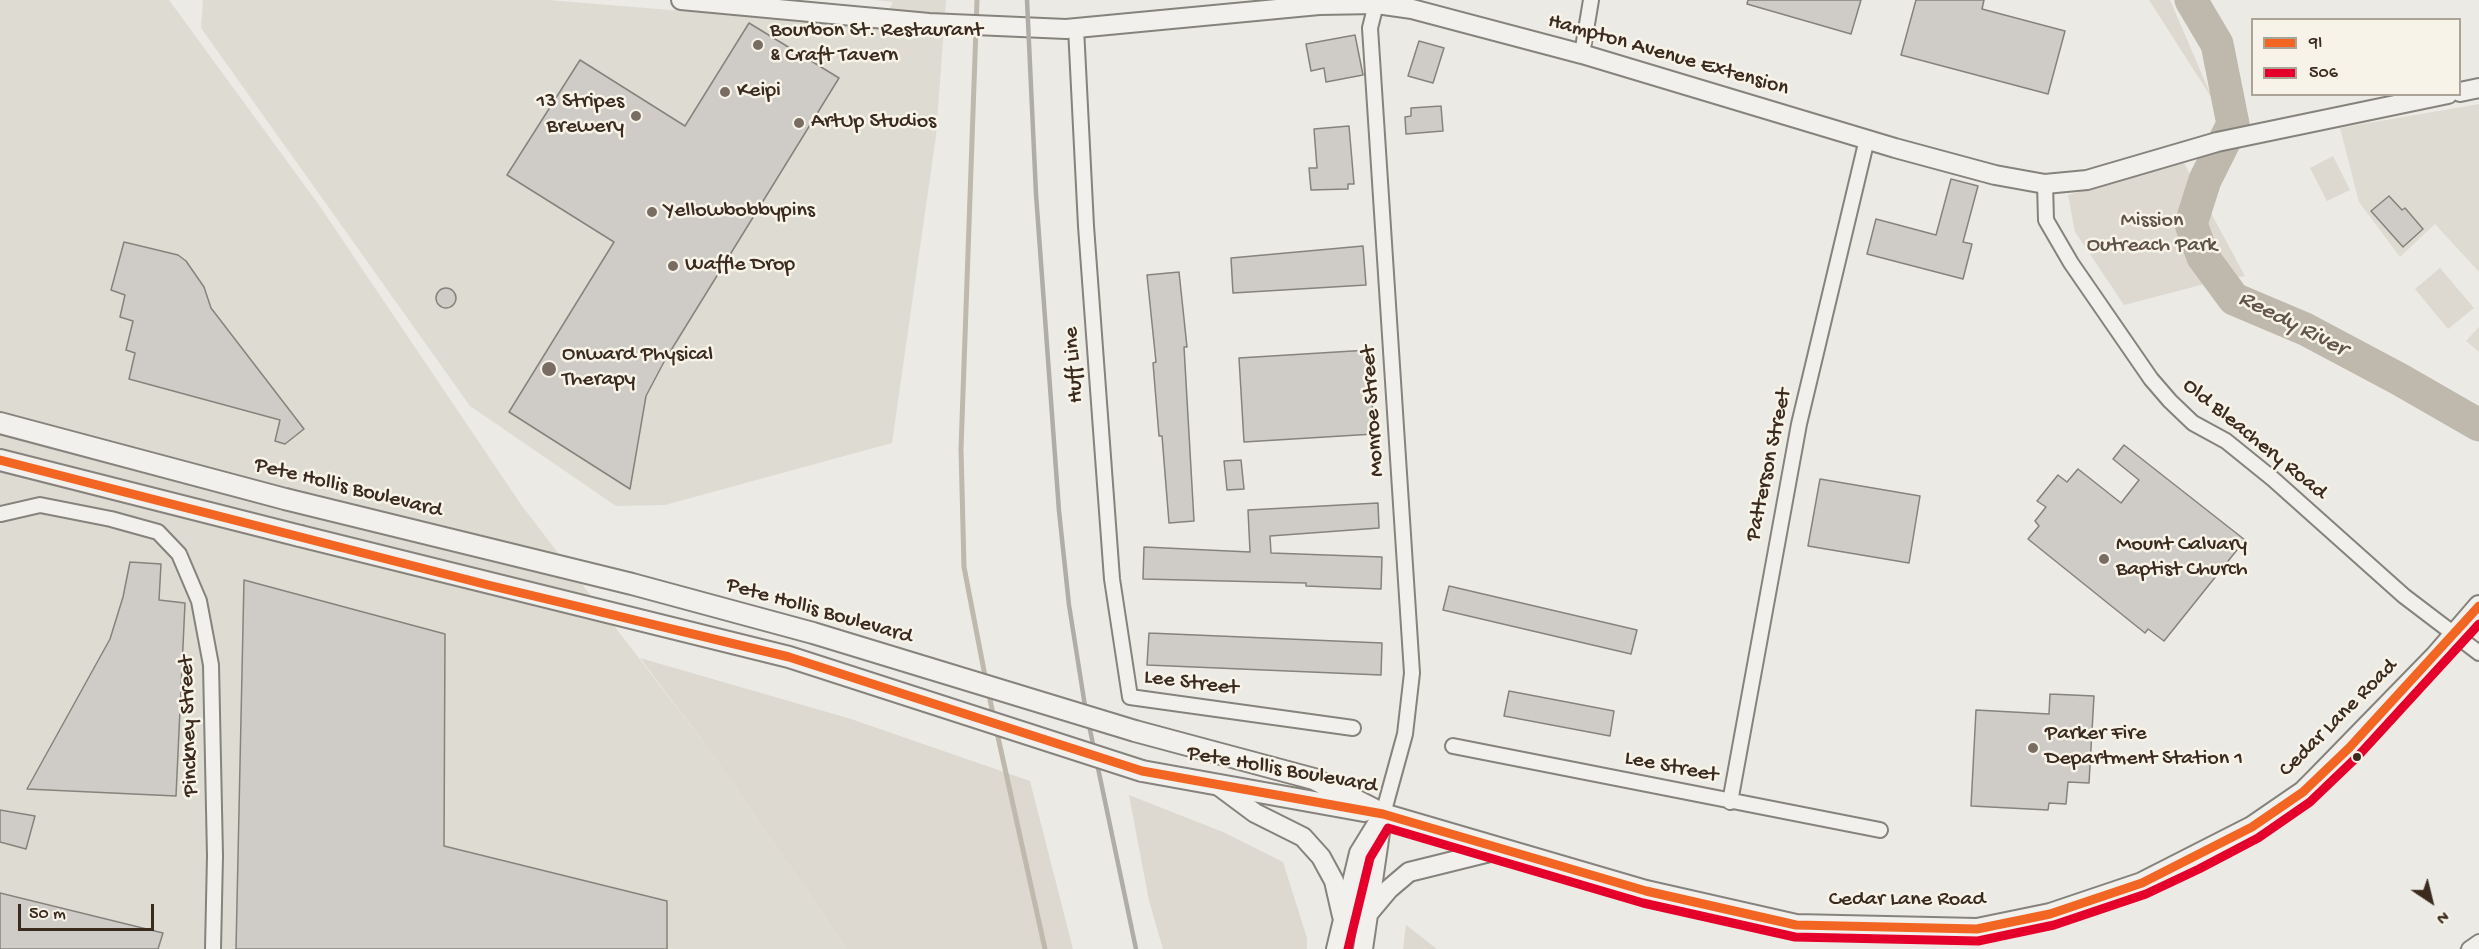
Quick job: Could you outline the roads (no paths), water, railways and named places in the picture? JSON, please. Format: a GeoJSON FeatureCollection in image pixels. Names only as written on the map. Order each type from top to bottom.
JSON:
{"type":"FeatureCollection","features":[{"type":"Feature","properties":{"kind":"main road","name":"Pete Hollis Boulevard"},"geometry":{"type":"LineString","coordinates":[[0,423],[285,499],[632,584],[813,633],[1136,731],[1314,779],[1383,814]]}},
{"type":"Feature","properties":{"kind":"main road","name":"Pete Hollis Boulevard"},"geometry":{"type":"LineString","coordinates":[[0,460],[789,657],[1142,771],[1383,814]]}},
{"type":"Feature","properties":{"kind":"main road","name":"Cedar Lane Road"},"geometry":{"type":"LineString","coordinates":[[1383,814],[1646,891],[1796,925],[1977,929],[2050,914],[2142,883],[2260,822],[2316,779],[2454,636],[2479,606]]}},
{"type":"Feature","properties":{"kind":"street","name":"Hampton Avenue Extension"},"geometry":{"type":"LineString","coordinates":[[680,0],[812,14],[1076,28],[1319,5],[1377,2],[1413,9],[1582,54],[1995,175],[2045,184],[2087,180],[2217,142],[2438,96]]}},
{"type":"Feature","properties":{"kind":"street"},"geometry":{"type":"LineString","coordinates":[[1582,54],[1591,0]]}},
{"type":"Feature","properties":{"kind":"street","name":"Monroe Street"},"geometry":{"type":"LineString","coordinates":[[1377,2],[1370,28],[1412,673],[1405,734],[1383,814]]}},
{"type":"Feature","properties":{"kind":"street","name":"Huff Line"},"geometry":{"type":"LineString","coordinates":[[1076,28],[1086,226],[1110,555],[1130,697]]}},
{"type":"Feature","properties":{"kind":"street"},"geometry":{"type":"LineString","coordinates":[[2461,92],[2479,88]]}},
{"type":"Feature","properties":{"kind":"street","name":"Patterson Street"},"geometry":{"type":"LineString","coordinates":[[1730,802],[1799,424],[1867,139]]}},
{"type":"Feature","properties":{"kind":"street","name":"Old Bleachery Road"},"geometry":{"type":"LineString","coordinates":[[2045,184],[2046,220],[2071,263],[2151,380],[2170,401],[2193,423],[2226,441],[2273,479],[2404,596],[2479,653]]}},
{"type":"Feature","properties":{"kind":"street","name":"Pinckney Street"},"geometry":{"type":"LineString","coordinates":[[1,514],[40,506],[111,519],[159,532],[179,554],[199,601],[211,665],[215,856],[213,949]]}},
{"type":"Feature","properties":{"kind":"street","name":"Lee Street"},"geometry":{"type":"LineString","coordinates":[[1130,697],[1353,728]]}},
{"type":"Feature","properties":{"kind":"street","name":"Lee Street"},"geometry":{"type":"LineString","coordinates":[[1454,746],[1880,830]]}},
{"type":"Feature","properties":{"kind":"street"},"geometry":{"type":"LineString","coordinates":[[1216,784],[1255,813],[1303,837],[1321,856],[1334,881],[1342,916]]}},
{"type":"Feature","properties":{"kind":"street"},"geometry":{"type":"LineString","coordinates":[[1363,949],[1383,814]]}},
{"type":"Feature","properties":{"kind":"street"},"geometry":{"type":"LineString","coordinates":[[1336,949],[1342,916],[1359,853],[1383,814]]}},
{"type":"Feature","properties":{"kind":"street"},"geometry":{"type":"LineString","coordinates":[[1368,914],[1389,889],[1409,872],[1502,849]]}},
{"type":"Feature","properties":{"kind":"street"},"geometry":{"type":"LineString","coordinates":[[2469,949],[2479,942]]}},
{"type":"Feature","properties":{"kind":"waterway"},"geometry":{"type":"LineString","coordinates":[[977,0],[961,449],[964,567],[986,681]]}},
{"type":"Feature","properties":{"kind":"waterway","name":"Reedy River"},"geometry":{"type":"LineString","coordinates":[[2191,0],[2217,44],[2233,124],[2205,180],[2191,224],[2203,257],[2234,299],[2305,329],[2479,425]]}},
{"type":"Feature","properties":{"kind":"waterway"},"geometry":{"type":"LineString","coordinates":[[988,690],[994,719]]}},
{"type":"Feature","properties":{"kind":"waterway"},"geometry":{"type":"LineString","coordinates":[[996,728],[1045,949]]}},
{"type":"Feature","properties":{"kind":"railway"},"geometry":{"type":"LineString","coordinates":[[1027,0],[1036,194],[1059,511],[1069,605],[1085,706],[1136,949]]}},
{"type":"Feature","properties":{"kind":"place","name":"Bourbon St. Restaurant & Craft Tavern"},"geometry":{"type":"Point","coordinates":[758,45]}},
{"type":"Feature","properties":{"kind":"place","name":"Keipi"},"geometry":{"type":"Point","coordinates":[725,92]}},
{"type":"Feature","properties":{"kind":"place","name":"13 Stripes Brewery"},"geometry":{"type":"Point","coordinates":[636,116]}},
{"type":"Feature","properties":{"kind":"place","name":"ArtUp Studios"},"geometry":{"type":"Point","coordinates":[799,123]}},
{"type":"Feature","properties":{"kind":"place","name":"Yellowbobbypins"},"geometry":{"type":"Point","coordinates":[652,212]}},
{"type":"Feature","properties":{"kind":"place","name":"Waffle Drop"},"geometry":{"type":"Point","coordinates":[673,266]}},
{"type":"Feature","properties":{"kind":"place","name":"Onward Physical Therapy"},"geometry":{"type":"Point","coordinates":[549,369]}},
{"type":"Feature","properties":{"kind":"place","name":"Mount Calvary Baptist Church"},"geometry":{"type":"Point","coordinates":[2104,559]}},
{"type":"Feature","properties":{"kind":"place","name":"Parker Fire Department Station 1"},"geometry":{"type":"Point","coordinates":[2033,748]}},
{"type":"Feature","properties":{"kind":"park label","name":"Mission Outreach Park"},"geometry":{"type":"Point","coordinates":[2152,234]}}]}
